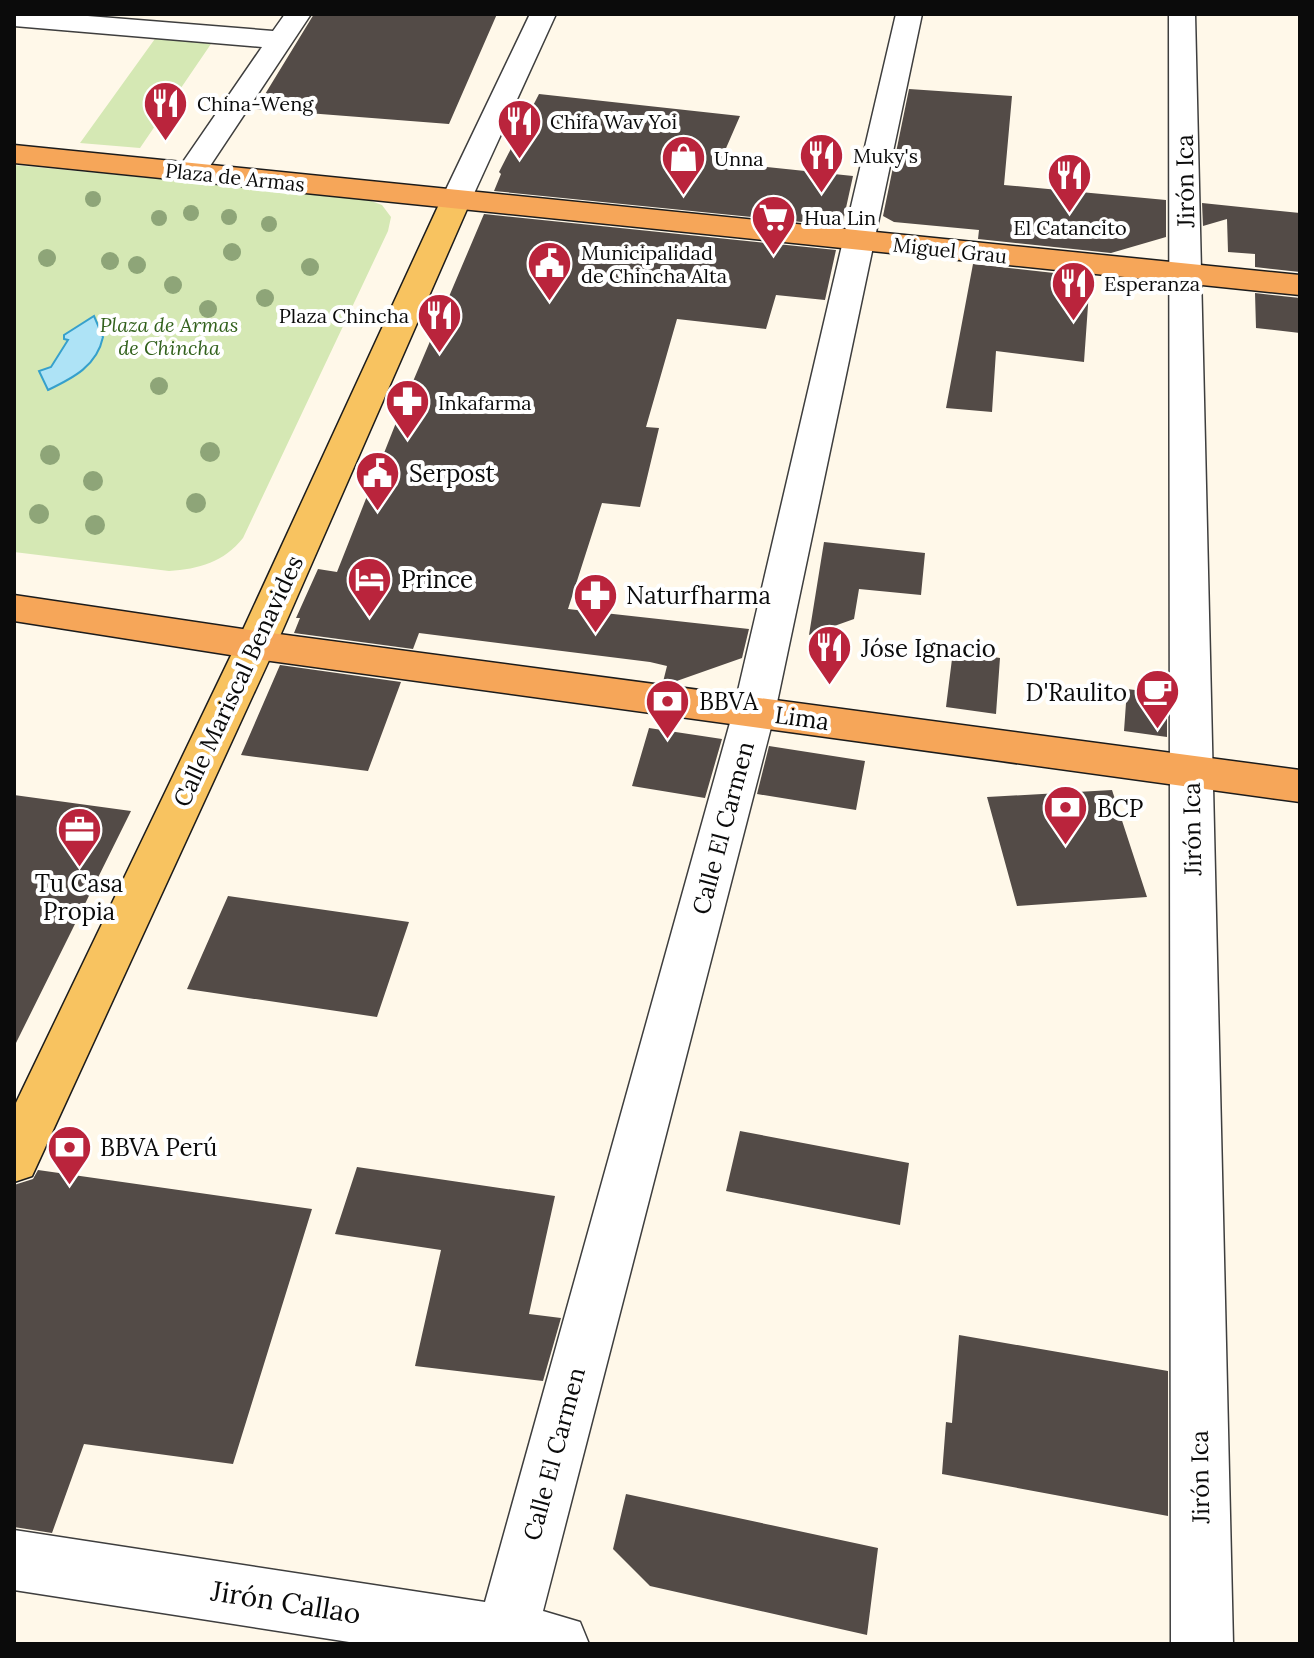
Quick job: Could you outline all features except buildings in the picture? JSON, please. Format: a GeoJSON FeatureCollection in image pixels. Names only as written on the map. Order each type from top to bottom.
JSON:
{"type":"FeatureCollection","features":[{"type":"Feature","properties":{"kind":"highway","name":"Plaza de Armas"},"geometry":{"type":"LineString","coordinates":[[14,154],[456,200]]}},
{"type":"Feature","properties":{"kind":"highway","name":"Miguel Grau"},"geometry":{"type":"LineString","coordinates":[[456,200],[1300,285]]}},
{"type":"Feature","properties":{"kind":"highway"},"geometry":{"type":"LineString","coordinates":[[14,608],[256,645]]}},
{"type":"Feature","properties":{"kind":"highway","name":"Lima"},"geometry":{"type":"LineString","coordinates":[[256,645],[1300,786]]}},
{"type":"Feature","properties":{"kind":"main road","name":"Calle Mariscal Benavides"},"geometry":{"type":"LineString","coordinates":[[14,1160],[256,645],[456,200]]}},
{"type":"Feature","properties":{"kind":"street"},"geometry":{"type":"LineString","coordinates":[[191,172],[298,14]]}},
{"type":"Feature","properties":{"kind":"street"},"geometry":{"type":"LineString","coordinates":[[456,200],[543,14]]}},
{"type":"Feature","properties":{"kind":"street","name":"Calle El Carmen"},"geometry":{"type":"LineString","coordinates":[[522,1641],[754,712],[909,14]]}},
{"type":"Feature","properties":{"kind":"street","name":"Jirón Ica"},"geometry":{"type":"LineString","coordinates":[[1182,14],[1202,1644]]}},
{"type":"Feature","properties":{"kind":"street"},"geometry":{"type":"LineString","coordinates":[[14,16],[281,40]]}},
{"type":"Feature","properties":{"kind":"street","name":"Jirón Callao"},"geometry":{"type":"LineString","coordinates":[[14,1560],[522,1641]]}},
{"type":"Feature","properties":{"kind":"green space"},"geometry":{"type":"Polygon","coordinates":[[[157,36],[213,41],[140,148],[80,143],[157,36]]]}},
{"type":"Feature","properties":{"kind":"green space","name":"Plaza de Armas de Chincha"},"geometry":{"type":"Polygon","coordinates":[[[14,165],[363,198],[382,205],[391,217],[388,231],[243,538],[219,558],[201,566],[169,571],[14,552],[14,165]]]}},
{"type":"Feature","properties":{"kind":"water"},"geometry":{"type":"Polygon","coordinates":[[[94,316],[103,337],[95,356],[75,376],[48,390],[39,371],[51,367],[68,340],[64,339],[64,335],[94,316]]]}},
{"type":"Feature","properties":{"kind":"place","name":"China-Weng"},"geometry":{"type":"Point","coordinates":[166,142]}},
{"type":"Feature","properties":{"kind":"place","name":"Chifa Wav Yoi"},"geometry":{"type":"Point","coordinates":[519,160]}},
{"type":"Feature","properties":{"kind":"place","name":"Muky's"},"geometry":{"type":"Point","coordinates":[822,194]}},
{"type":"Feature","properties":{"kind":"place","name":"Unna"},"geometry":{"type":"Point","coordinates":[683,197]}},
{"type":"Feature","properties":{"kind":"place","name":"El Catancito"},"geometry":{"type":"Point","coordinates":[1070,214]}},
{"type":"Feature","properties":{"kind":"place","name":"Hua Lin"},"geometry":{"type":"Point","coordinates":[773,256]}},
{"type":"Feature","properties":{"kind":"place","name":"Municipalidad de Chincha Alta"},"geometry":{"type":"Point","coordinates":[550,303]}},
{"type":"Feature","properties":{"kind":"place","name":"Esperanza"},"geometry":{"type":"Point","coordinates":[1073,322]}},
{"type":"Feature","properties":{"kind":"place","name":"Plaza Chincha"},"geometry":{"type":"Point","coordinates":[440,354]}},
{"type":"Feature","properties":{"kind":"place","name":"Inkafarma"},"geometry":{"type":"Point","coordinates":[407,441]}},
{"type":"Feature","properties":{"kind":"place","name":"Serpost"},"geometry":{"type":"Point","coordinates":[378,512]}},
{"type":"Feature","properties":{"kind":"place","name":"Prince"},"geometry":{"type":"Point","coordinates":[370,618]}},
{"type":"Feature","properties":{"kind":"place","name":"Naturfharma"},"geometry":{"type":"Point","coordinates":[595,634]}},
{"type":"Feature","properties":{"kind":"place","name":"Jóse Ignacio"},"geometry":{"type":"Point","coordinates":[830,687]}},
{"type":"Feature","properties":{"kind":"place","name":"D'Raulito"},"geometry":{"type":"Point","coordinates":[1158,731]}},
{"type":"Feature","properties":{"kind":"place","name":"BBVA"},"geometry":{"type":"Point","coordinates":[668,740]}},
{"type":"Feature","properties":{"kind":"place","name":"BCP"},"geometry":{"type":"Point","coordinates":[1066,847]}},
{"type":"Feature","properties":{"kind":"place","name":"Tu Casa Propia"},"geometry":{"type":"Point","coordinates":[79,868]}},
{"type":"Feature","properties":{"kind":"place","name":"BBVA Perú"},"geometry":{"type":"Point","coordinates":[69,1186]}}]}
